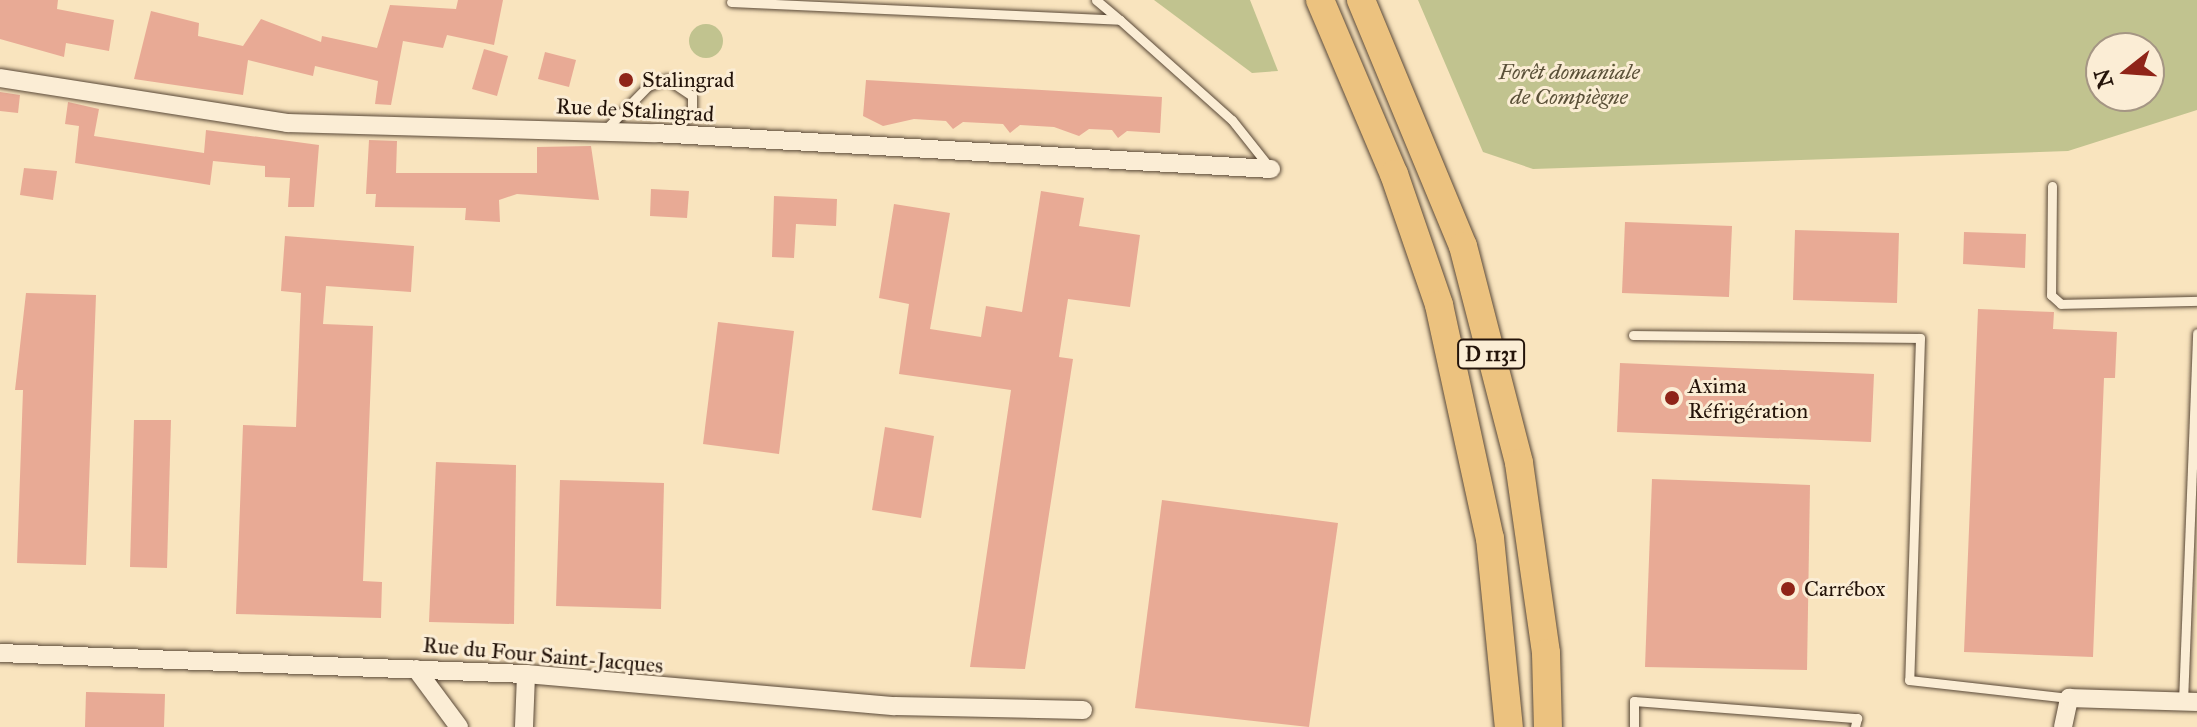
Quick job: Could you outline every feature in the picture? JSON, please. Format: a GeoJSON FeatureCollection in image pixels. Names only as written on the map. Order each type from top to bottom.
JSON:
{"type":"FeatureCollection","features":[{"type":"Feature","properties":{"kind":"main road","name":"D 1131"},"geometry":{"type":"LineString","coordinates":[[1320,0],[1394,174],[1439,305],[1490,538],[1509,727]]}},
{"type":"Feature","properties":{"kind":"main road","name":"D 1131"},"geometry":{"type":"LineString","coordinates":[[1361,0],[1463,246],[1516,448],[1546,653],[1548,727]]}},
{"type":"Feature","properties":{"kind":"street","name":"Rue de Stalingrad"},"geometry":{"type":"LineString","coordinates":[[0,78],[287,123],[655,133],[1271,169]]}},
{"type":"Feature","properties":{"kind":"street","name":"Rue du Four Saint-Jacques"},"geometry":{"type":"LineString","coordinates":[[0,653],[526,674],[895,706],[1083,710]]}},
{"type":"Feature","properties":{"kind":"street"},"geometry":{"type":"LineString","coordinates":[[416,669],[459,727]]}},
{"type":"Feature","properties":{"kind":"street"},"geometry":{"type":"LineString","coordinates":[[524,727],[526,674]]}},
{"type":"Feature","properties":{"kind":"street"},"geometry":{"type":"LineString","coordinates":[[2063,727],[2069,698],[2190,702]]}},
{"type":"Feature","properties":{"kind":"lane"},"geometry":{"type":"LineString","coordinates":[[1096,0],[1232,120],[1271,169]]}},
{"type":"Feature","properties":{"kind":"lane"},"geometry":{"type":"LineString","coordinates":[[731,2],[1120,20]]}},
{"type":"Feature","properties":{"kind":"lane"},"geometry":{"type":"LineString","coordinates":[[604,131],[648,86],[679,81],[692,96],[692,111],[681,128],[655,133]]}},
{"type":"Feature","properties":{"kind":"lane"},"geometry":{"type":"LineString","coordinates":[[2052,186],[2051,295],[2061,304],[2197,301]]}},
{"type":"Feature","properties":{"kind":"lane"},"geometry":{"type":"LineString","coordinates":[[2190,702],[2197,333]]}},
{"type":"Feature","properties":{"kind":"lane"},"geometry":{"type":"LineString","coordinates":[[1633,335],[1920,338],[1909,680],[2069,698]]}},
{"type":"Feature","properties":{"kind":"lane"},"geometry":{"type":"LineString","coordinates":[[1634,727],[1634,701],[1857,718],[1855,727]]}},
{"type":"Feature","properties":{"kind":"green space"},"geometry":{"type":"Polygon","coordinates":[[[1154,0],[1250,0],[1278,71],[1252,73],[1154,0]]]}},
{"type":"Feature","properties":{"kind":"green space","name":"Forêt domaniale de Compiègne"},"geometry":{"type":"Polygon","coordinates":[[[1418,0],[2197,0],[2197,110],[2068,151],[1533,169],[1483,152],[1418,0]]]}},
{"type":"Feature","properties":{"kind":"green space"},"geometry":{"type":"Polygon","coordinates":[[[706,24],[718,29],[723,41],[718,53],[706,58],[694,53],[689,41],[694,29],[706,24]]]}},
{"type":"Feature","properties":{"kind":"building"},"geometry":{"type":"Polygon","coordinates":[[[0,0],[58,0],[57,9],[114,20],[109,51],[66,43],[64,57],[0,39],[0,0]]]}},
{"type":"Feature","properties":{"kind":"building"},"geometry":{"type":"Polygon","coordinates":[[[458,0],[503,0],[494,45],[447,35],[443,48],[403,41],[391,105],[375,104],[378,81],[315,66],[313,76],[248,60],[243,95],[134,79],[151,11],[199,23],[198,36],[243,46],[261,19],[321,42],[322,36],[377,48],[390,5],[456,9],[458,0]]]}},
{"type":"Feature","properties":{"kind":"building"},"geometry":{"type":"Polygon","coordinates":[[[484,49],[508,56],[497,96],[472,89],[484,49]]]}},
{"type":"Feature","properties":{"kind":"building"},"geometry":{"type":"Polygon","coordinates":[[[545,52],[576,60],[569,87],[538,79],[545,52]]]}},
{"type":"Feature","properties":{"kind":"building"},"geometry":{"type":"Polygon","coordinates":[[[866,80],[1162,97],[1160,133],[1127,131],[1118,138],[1112,130],[1089,129],[1079,136],[1054,127],[1020,125],[1010,133],[1003,124],[963,122],[953,129],[946,121],[914,119],[883,126],[863,116],[866,80]]]}},
{"type":"Feature","properties":{"kind":"building"},"geometry":{"type":"Polygon","coordinates":[[[0,92],[20,95],[18,113],[0,111],[0,92]]]}},
{"type":"Feature","properties":{"kind":"building"},"geometry":{"type":"Polygon","coordinates":[[[68,102],[99,109],[94,136],[204,153],[206,130],[319,145],[314,207],[288,207],[290,178],[265,177],[265,166],[213,161],[210,185],[75,163],[79,126],[65,124],[68,102]]]}},
{"type":"Feature","properties":{"kind":"building"},"geometry":{"type":"Polygon","coordinates":[[[369,140],[397,141],[396,173],[537,173],[537,147],[591,146],[599,200],[517,194],[499,200],[500,222],[465,220],[466,208],[375,207],[376,194],[366,194],[369,140]]]}},
{"type":"Feature","properties":{"kind":"building"},"geometry":{"type":"Polygon","coordinates":[[[24,168],[57,171],[53,200],[20,195],[24,168]]]}},
{"type":"Feature","properties":{"kind":"building"},"geometry":{"type":"Polygon","coordinates":[[[651,189],[689,191],[687,218],[650,216],[651,189]]]}},
{"type":"Feature","properties":{"kind":"building"},"geometry":{"type":"Polygon","coordinates":[[[1041,191],[1084,198],[1079,226],[1140,235],[1130,307],[1068,299],[1059,357],[1073,359],[1025,669],[970,667],[1011,390],[899,374],[909,304],[879,298],[894,204],[950,213],[930,329],[981,337],[986,306],[1022,312],[1041,191]]]}},
{"type":"Feature","properties":{"kind":"building"},"geometry":{"type":"Polygon","coordinates":[[[774,196],[837,199],[836,226],[796,224],[794,258],[772,257],[774,196]]]}},
{"type":"Feature","properties":{"kind":"building"},"geometry":{"type":"Polygon","coordinates":[[[1625,222],[1732,226],[1729,297],[1622,293],[1625,222]]]}},
{"type":"Feature","properties":{"kind":"building"},"geometry":{"type":"Polygon","coordinates":[[[1795,230],[1899,233],[1897,303],[1793,300],[1795,230]]]}},
{"type":"Feature","properties":{"kind":"building"},"geometry":{"type":"Polygon","coordinates":[[[1964,232],[2026,234],[2025,268],[1963,264],[1964,232]]]}},
{"type":"Feature","properties":{"kind":"building"},"geometry":{"type":"Polygon","coordinates":[[[285,236],[414,246],[411,292],[326,286],[323,324],[373,326],[363,581],[382,582],[381,618],[236,614],[243,425],[296,427],[301,293],[281,291],[285,236]]]}},
{"type":"Feature","properties":{"kind":"building"},"geometry":{"type":"Polygon","coordinates":[[[26,293],[96,295],[86,565],[17,563],[23,390],[15,390],[26,293]]]}},
{"type":"Feature","properties":{"kind":"building"},"geometry":{"type":"Polygon","coordinates":[[[1978,309],[2054,312],[2053,329],[2117,332],[2115,378],[2104,378],[2093,657],[1964,652],[1978,309]]]}},
{"type":"Feature","properties":{"kind":"building"},"geometry":{"type":"Polygon","coordinates":[[[718,322],[794,331],[779,454],[703,444],[718,322]]]}},
{"type":"Feature","properties":{"kind":"building"},"geometry":{"type":"Polygon","coordinates":[[[1620,363],[1874,374],[1871,442],[1617,432],[1620,363]]]}},
{"type":"Feature","properties":{"kind":"building"},"geometry":{"type":"Polygon","coordinates":[[[134,420],[171,420],[167,568],[130,567],[134,420]]]}},
{"type":"Feature","properties":{"kind":"building"},"geometry":{"type":"Polygon","coordinates":[[[885,427],[934,436],[921,518],[872,510],[885,427]]]}},
{"type":"Feature","properties":{"kind":"building"},"geometry":{"type":"Polygon","coordinates":[[[436,462],[516,465],[514,624],[429,622],[436,462]]]}},
{"type":"Feature","properties":{"kind":"building"},"geometry":{"type":"Polygon","coordinates":[[[1652,479],[1810,485],[1807,670],[1645,667],[1652,479]]]}},
{"type":"Feature","properties":{"kind":"building"},"geometry":{"type":"Polygon","coordinates":[[[560,480],[664,483],[661,609],[556,606],[560,480]]]}},
{"type":"Feature","properties":{"kind":"building"},"geometry":{"type":"Polygon","coordinates":[[[1162,500],[1338,523],[1309,727],[1135,708],[1162,500]]]}},
{"type":"Feature","properties":{"kind":"building"},"geometry":{"type":"Polygon","coordinates":[[[86,692],[165,694],[164,727],[85,727],[86,692]]]}},
{"type":"Feature","properties":{"kind":"place","name":"Stalingrad"},"geometry":{"type":"Point","coordinates":[626,80]}},
{"type":"Feature","properties":{"kind":"place","name":"Axima Réfrigération"},"geometry":{"type":"Point","coordinates":[1672,398]}},
{"type":"Feature","properties":{"kind":"place","name":"Carrébox"},"geometry":{"type":"Point","coordinates":[1788,589]}}]}
